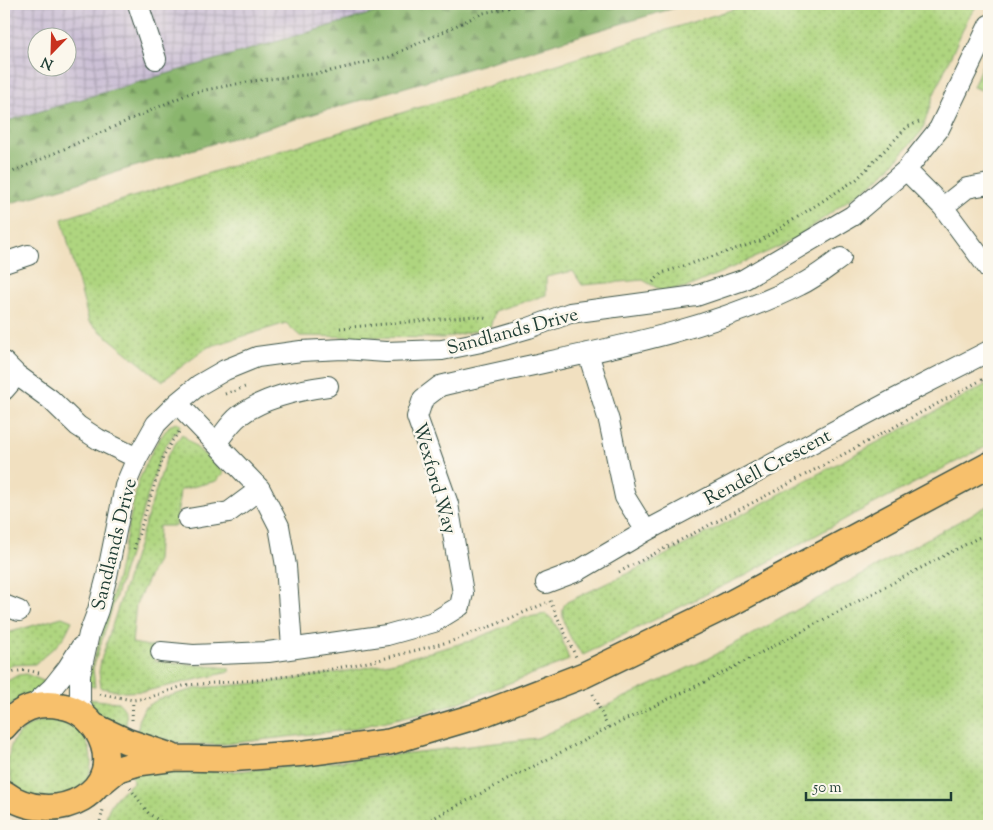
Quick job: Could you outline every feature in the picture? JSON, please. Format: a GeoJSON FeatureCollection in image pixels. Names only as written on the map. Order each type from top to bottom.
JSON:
{"type":"FeatureCollection","features":[{"type":"Feature","properties":{"kind":"main road"},"geometry":{"type":"LineString","coordinates":[[4,793],[13,803],[25,811],[46,821],[76,810],[92,800],[118,770],[138,763],[176,758],[227,760],[324,751],[389,742],[480,715],[584,675],[715,611],[989,465]]}},
{"type":"Feature","properties":{"kind":"main road"},"geometry":{"type":"LineString","coordinates":[[13,717],[50,704],[68,707],[86,712],[119,739],[176,758]]}},
{"type":"Feature","properties":{"kind":"main road"},"geometry":{"type":"LineString","coordinates":[[86,712],[102,739],[106,753],[105,768],[92,800]]}},
{"type":"Feature","properties":{"kind":"street"},"geometry":{"type":"LineString","coordinates":[[138,4],[156,59]]}},
{"type":"Feature","properties":{"kind":"street","name":"Sandlands Drive"},"geometry":{"type":"LineString","coordinates":[[86,712],[80,675],[89,634],[107,576],[125,486],[137,458],[156,424],[199,385],[225,370],[257,357],[301,351],[343,349],[386,352],[442,350],[481,342],[529,328],[570,313],[696,296],[743,280],[852,216],[906,170],[939,129],[989,25]]}},
{"type":"Feature","properties":{"kind":"street"},"geometry":{"type":"LineString","coordinates":[[906,170],[943,207],[989,268]]}},
{"type":"Feature","properties":{"kind":"street"},"geometry":{"type":"LineString","coordinates":[[943,207],[967,188],[989,184]]}},
{"type":"Feature","properties":{"kind":"street"},"geometry":{"type":"LineString","coordinates":[[4,263],[28,254]]}},
{"type":"Feature","properties":{"kind":"street","name":"Wexford Way"},"geometry":{"type":"LineString","coordinates":[[161,652],[193,655],[268,652],[292,647],[387,635],[434,622],[460,606],[463,593],[448,504],[418,417],[423,399],[440,386],[738,320],[802,284],[841,258]]}},
{"type":"Feature","properties":{"kind":"street","name":"Rendell Crescent"},"geometry":{"type":"LineString","coordinates":[[553,590],[578,571],[646,531],[989,351]]}},
{"type":"Feature","properties":{"kind":"street"},"geometry":{"type":"LineString","coordinates":[[588,354],[609,420],[625,497],[646,531]]}},
{"type":"Feature","properties":{"kind":"street"},"geometry":{"type":"LineString","coordinates":[[4,390],[10,369],[50,399],[78,426],[98,439],[137,458]]}},
{"type":"Feature","properties":{"kind":"street"},"geometry":{"type":"LineString","coordinates":[[216,443],[238,417],[260,404],[301,389],[328,386]]}},
{"type":"Feature","properties":{"kind":"street"},"geometry":{"type":"LineString","coordinates":[[177,403],[260,489],[279,526],[286,566],[292,647]]}},
{"type":"Feature","properties":{"kind":"street"},"geometry":{"type":"LineString","coordinates":[[188,519],[229,512],[260,489]]}},
{"type":"Feature","properties":{"kind":"street","name":"Sandlands Drive"},"geometry":{"type":"LineString","coordinates":[[13,717],[56,683],[89,634]]}},
{"type":"Feature","properties":{"kind":"path"},"geometry":{"type":"LineString","coordinates":[[4,174],[190,93],[252,81],[322,73],[389,57],[483,13],[526,4]]}},
{"type":"Feature","properties":{"kind":"path"},"geometry":{"type":"LineString","coordinates":[[611,575],[628,568],[989,376]]}},
{"type":"Feature","properties":{"kind":"path"},"geometry":{"type":"LineString","coordinates":[[418,826],[608,728],[715,677],[989,532]]}},
{"type":"Feature","properties":{"kind":"path"},"geometry":{"type":"LineString","coordinates":[[86,712],[87,692],[133,700],[148,698],[186,685],[257,680],[324,671],[400,655],[452,641],[497,624],[553,590]]}},
{"type":"Feature","properties":{"kind":"path"},"geometry":{"type":"LineString","coordinates":[[4,676],[19,670],[30,670],[47,676],[56,683]]}},
{"type":"Feature","properties":{"kind":"path"},"geometry":{"type":"LineString","coordinates":[[126,783],[149,814],[168,826]]}},
{"type":"Feature","properties":{"kind":"shaded area"},"geometry":{"type":"Polygon","coordinates":[[[4,4],[404,4],[4,122],[4,4]]]}},
{"type":"Feature","properties":{"kind":"green space"},"geometry":{"type":"Polygon","coordinates":[[[404,4],[688,4],[4,205],[4,122],[404,4]]]}},
{"type":"Feature","properties":{"kind":"green space"},"geometry":{"type":"Polygon","coordinates":[[[750,4],[978,4],[968,18],[934,94],[922,131],[883,175],[792,241],[688,287],[662,291],[643,280],[582,285],[573,271],[546,277],[546,295],[495,311],[490,327],[444,338],[300,336],[286,323],[208,347],[162,381],[89,322],[62,219],[750,4]]]}},
{"type":"Feature","properties":{"kind":"green space"},"geometry":{"type":"Polygon","coordinates":[[[989,48],[989,93],[973,87],[989,48]]]}},
{"type":"Feature","properties":{"kind":"green space"},"geometry":{"type":"Polygon","coordinates":[[[989,383],[989,445],[856,513],[745,575],[583,655],[575,645],[564,621],[563,613],[567,602],[658,559],[989,383]]]}},
{"type":"Feature","properties":{"kind":"green space"},"geometry":{"type":"Polygon","coordinates":[[[176,423],[181,425],[166,445],[159,460],[93,668],[95,687],[86,686],[117,578],[138,482],[154,447],[169,426],[176,423]]]}},
{"type":"Feature","properties":{"kind":"green space"},"geometry":{"type":"Polygon","coordinates":[[[182,434],[224,473],[216,481],[180,490],[176,526],[159,526],[157,560],[136,604],[132,643],[155,647],[154,661],[229,668],[229,672],[146,691],[124,692],[101,688],[99,672],[101,660],[167,456],[182,434]]]}},
{"type":"Feature","properties":{"kind":"green space"},"geometry":{"type":"Polygon","coordinates":[[[989,505],[989,826],[105,826],[113,801],[133,783],[132,774],[168,770],[226,772],[317,764],[537,738],[705,660],[989,505]]]}},
{"type":"Feature","properties":{"kind":"green space"},"geometry":{"type":"Polygon","coordinates":[[[545,614],[557,627],[569,660],[447,707],[347,730],[216,745],[187,744],[138,734],[139,719],[144,708],[159,699],[198,688],[272,682],[390,663],[470,641],[524,618],[545,614]]]}},
{"type":"Feature","properties":{"kind":"green space"},"geometry":{"type":"Polygon","coordinates":[[[62,617],[72,621],[58,644],[35,664],[13,665],[4,670],[4,634],[62,617]]]}},
{"type":"Feature","properties":{"kind":"green space"},"geometry":{"type":"Polygon","coordinates":[[[26,674],[46,682],[27,697],[4,706],[4,683],[18,675],[26,674]]]}},
{"type":"Feature","properties":{"kind":"green space"},"geometry":{"type":"Polygon","coordinates":[[[86,699],[118,702],[126,715],[124,731],[98,716],[86,699]]]}},
{"type":"Feature","properties":{"kind":"green space"},"geometry":{"type":"Polygon","coordinates":[[[56,719],[71,726],[84,737],[91,757],[88,777],[78,790],[63,800],[29,796],[18,789],[12,781],[9,768],[11,746],[16,737],[32,724],[43,720],[56,719]]]}}]}
